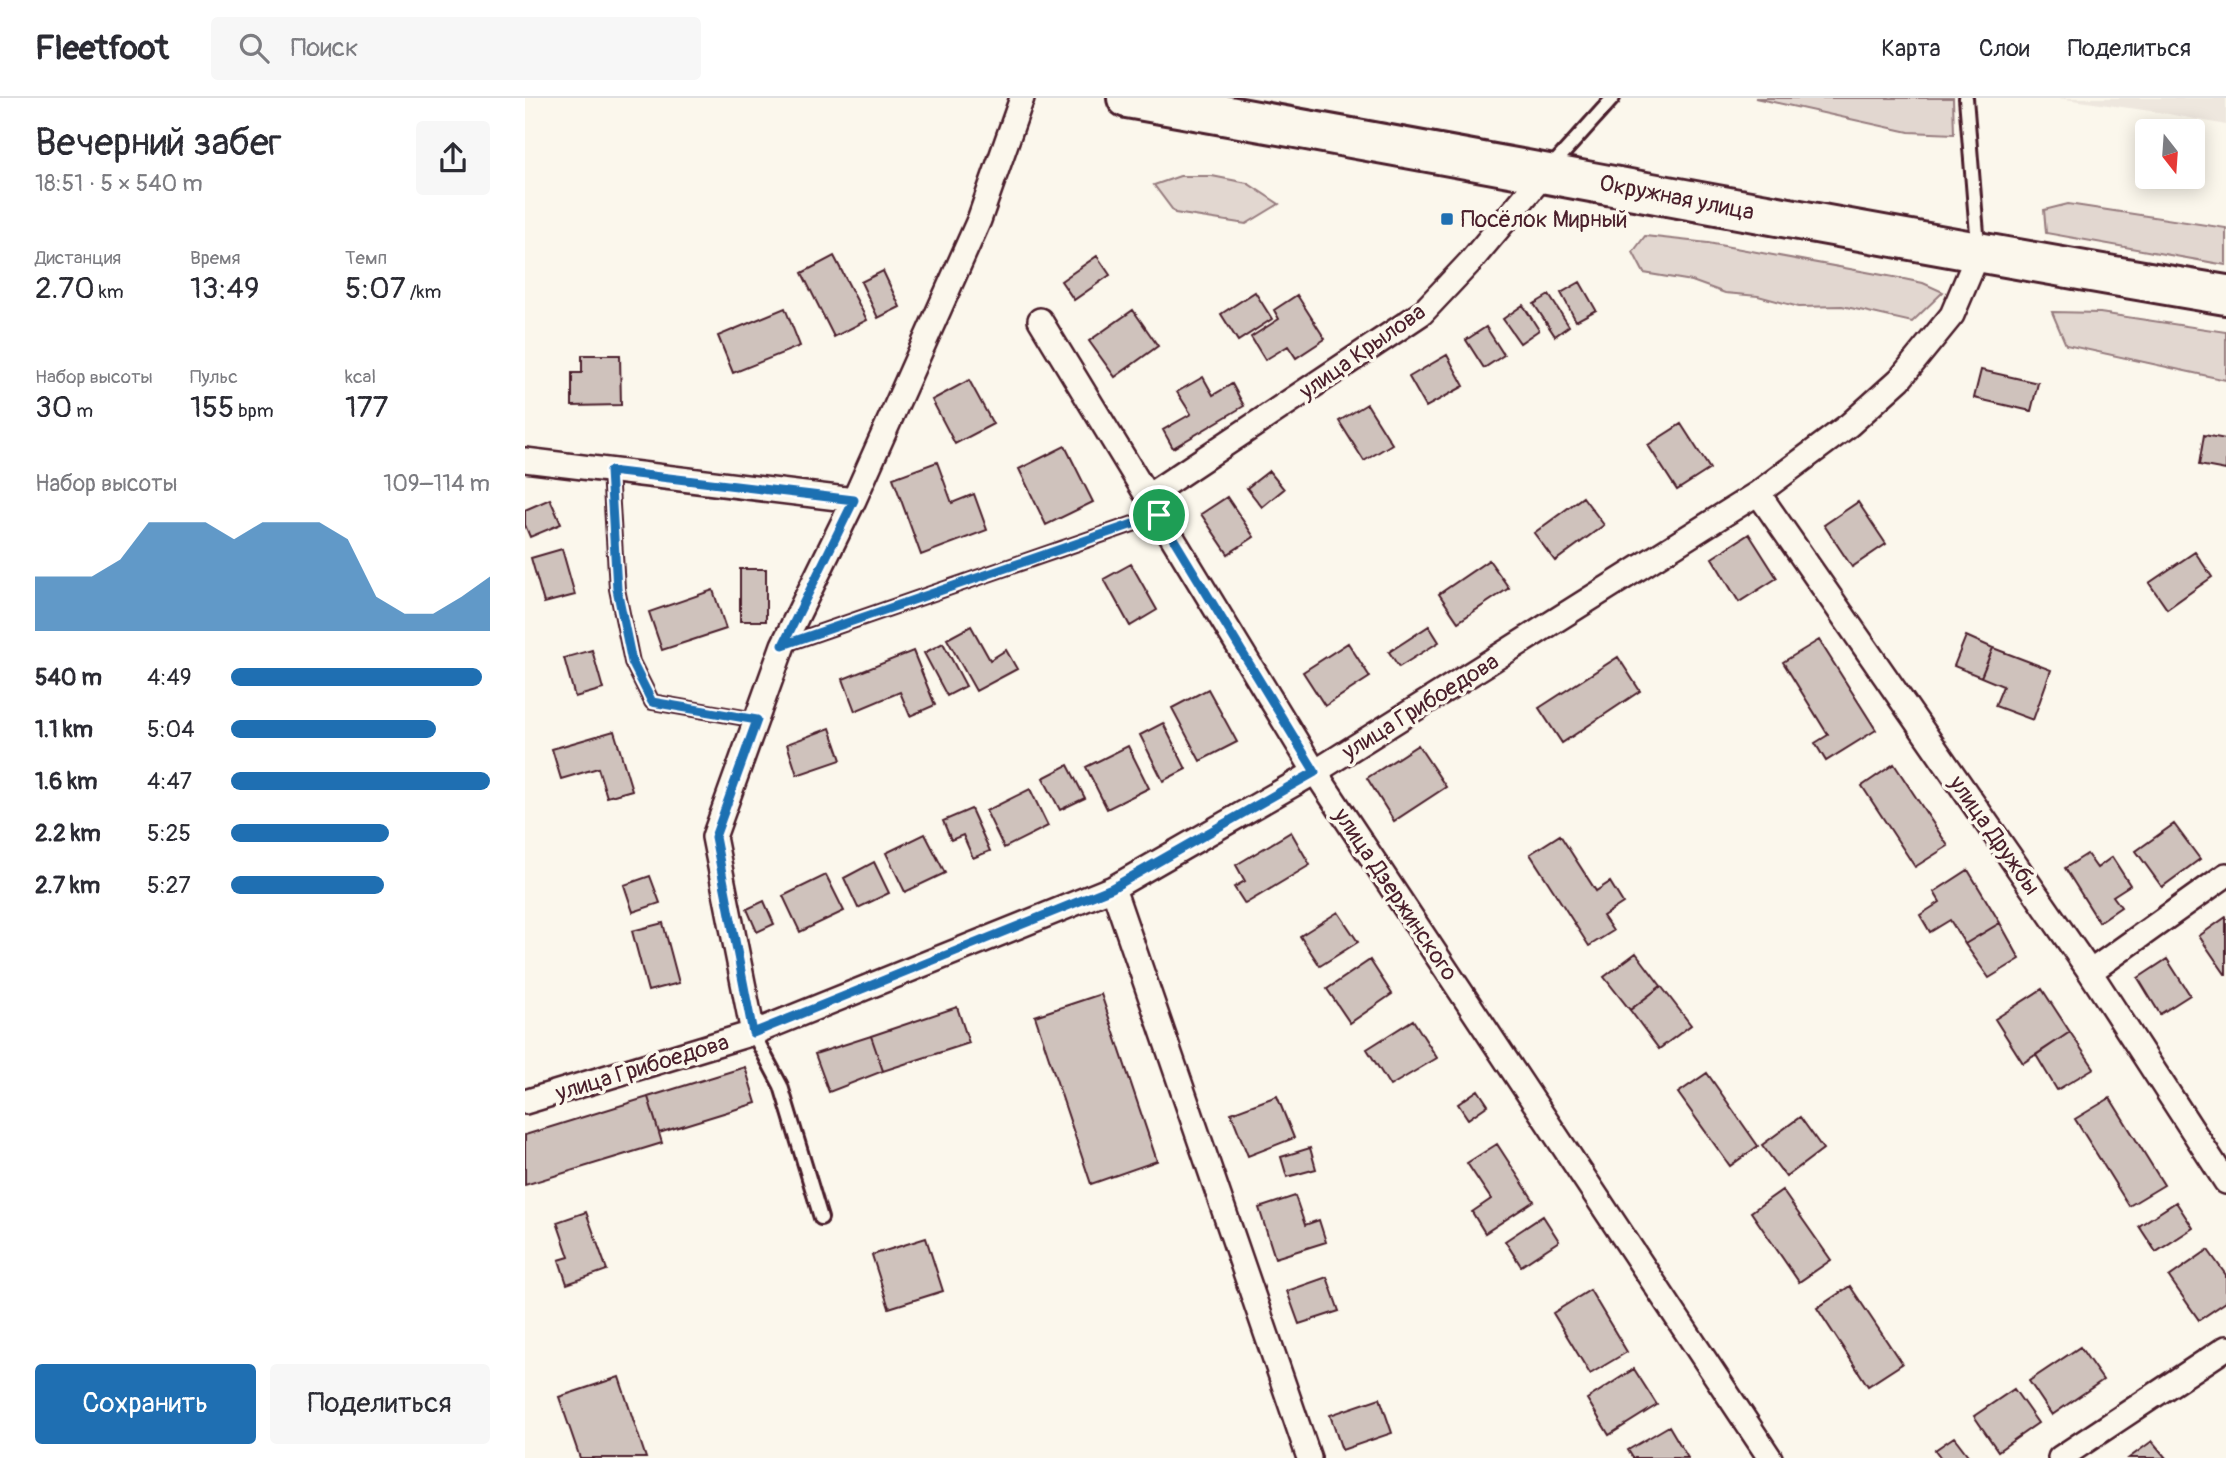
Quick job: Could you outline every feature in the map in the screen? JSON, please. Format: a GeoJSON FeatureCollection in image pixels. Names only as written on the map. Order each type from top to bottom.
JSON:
{"type":"FeatureCollection","features":[{"type":"Feature","properties":{"kind":"highway","name":"Окружная улица"},"geometry":{"type":"LineString","coordinates":[[1127,98],[1978,254],[2226,295]]}},
{"type":"Feature","properties":{"kind":"street"},"geometry":{"type":"LineString","coordinates":[[753,1033],[715,837],[783,645],[854,500],[979,220],[1023,98]]}},
{"type":"Feature","properties":{"kind":"street","name":"улица Крылова"},"geometry":{"type":"LineString","coordinates":[[1154,505],[1422,313],[1471,261],[1545,173]]}},
{"type":"Feature","properties":{"kind":"street","name":"улица Грибоедова"},"geometry":{"type":"LineString","coordinates":[[525,1102],[753,1033],[1112,888],[1315,772],[1758,493],[1849,425],[1900,379],[1952,315],[1978,254]]}},
{"type":"Feature","properties":{"kind":"street","name":"улица Дзержинского"},"geometry":{"type":"LineString","coordinates":[[1040,320],[1315,772],[1770,1458]]}},
{"type":"Feature","properties":{"kind":"street"},"geometry":{"type":"LineString","coordinates":[[525,460],[854,500]]}},
{"type":"Feature","properties":{"kind":"street","name":"улица Дружбы"},"geometry":{"type":"LineString","coordinates":[[1758,493],[2090,972],[2226,1182]]}},
{"type":"Feature","properties":{"kind":"street"},"geometry":{"type":"LineString","coordinates":[[2090,972],[2226,875]]}},
{"type":"Feature","properties":{"kind":"street"},"geometry":{"type":"LineString","coordinates":[[1112,888],[1309,1458]]}},
{"type":"Feature","properties":{"kind":"street"},"geometry":{"type":"LineString","coordinates":[[2060,1458],[2226,1348]]}},
{"type":"Feature","properties":{"kind":"lane"},"geometry":{"type":"LineString","coordinates":[[1545,173],[1613,98]]}},
{"type":"Feature","properties":{"kind":"lane"},"geometry":{"type":"LineString","coordinates":[[1966,98],[1978,254]]}},
{"type":"Feature","properties":{"kind":"lane"},"geometry":{"type":"LineString","coordinates":[[610,471],[617,589],[632,662],[652,702],[757,720]]}},
{"type":"Feature","properties":{"kind":"lane"},"geometry":{"type":"LineString","coordinates":[[783,645],[1154,505]]}},
{"type":"Feature","properties":{"kind":"lane"},"geometry":{"type":"LineString","coordinates":[[753,1033],[781,1086],[821,1218]]}},
{"type":"Feature","properties":{"kind":"shaded area"},"geometry":{"type":"Polygon","coordinates":[[[1755,98],[1953,98],[1954,134],[1909,132],[1755,98]]]}},
{"type":"Feature","properties":{"kind":"shaded area"},"geometry":{"type":"Polygon","coordinates":[[[2058,98],[2226,98],[2226,125],[2058,98]]]}},
{"type":"Feature","properties":{"kind":"shaded area"},"geometry":{"type":"Polygon","coordinates":[[[1180,176],[1212,176],[1247,183],[1279,204],[1246,224],[1175,213],[1154,185],[1180,176]]]}},
{"type":"Feature","properties":{"kind":"shaded area"},"geometry":{"type":"Polygon","coordinates":[[[2068,204],[2226,228],[2226,265],[2046,233],[2044,210],[2068,204]]]}},
{"type":"Feature","properties":{"kind":"shaded area"},"geometry":{"type":"Polygon","coordinates":[[[1645,236],[1708,243],[1899,278],[1923,283],[1943,292],[1912,322],[1842,306],[1799,307],[1758,296],[1725,293],[1692,281],[1644,273],[1633,252],[1645,236]]]}},
{"type":"Feature","properties":{"kind":"shaded area"},"geometry":{"type":"Polygon","coordinates":[[[2052,312],[2100,313],[2226,332],[2226,380],[2066,345],[2052,312]]]}},
{"type":"Feature","properties":{"kind":"building"},"geometry":{"type":"Polygon","coordinates":[[[834,256],[867,320],[834,337],[802,273],[834,256]]]}},
{"type":"Feature","properties":{"kind":"building"},"geometry":{"type":"Polygon","coordinates":[[[1097,256],[1110,275],[1074,300],[1061,281],[1097,256]]]}},
{"type":"Feature","properties":{"kind":"building"},"geometry":{"type":"Polygon","coordinates":[[[883,271],[900,307],[878,318],[861,282],[883,271]]]}},
{"type":"Feature","properties":{"kind":"building"},"geometry":{"type":"Polygon","coordinates":[[[1580,282],[1596,310],[1576,321],[1561,293],[1580,282]]]}},
{"type":"Feature","properties":{"kind":"building"},"geometry":{"type":"Polygon","coordinates":[[[1255,292],[1272,319],[1238,341],[1221,314],[1255,292]]]}},
{"type":"Feature","properties":{"kind":"building"},"geometry":{"type":"Polygon","coordinates":[[[1297,295],[1325,339],[1296,358],[1288,346],[1265,360],[1251,337],[1279,319],[1274,310],[1297,295]]]}},
{"type":"Feature","properties":{"kind":"building"},"geometry":{"type":"Polygon","coordinates":[[[1549,295],[1569,326],[1555,336],[1534,304],[1549,295]]]}},
{"type":"Feature","properties":{"kind":"building"},"geometry":{"type":"Polygon","coordinates":[[[1523,305],[1539,330],[1520,343],[1503,319],[1523,305]]]}},
{"type":"Feature","properties":{"kind":"building"},"geometry":{"type":"Polygon","coordinates":[[[785,308],[800,346],[733,373],[718,336],[785,308]]]}},
{"type":"Feature","properties":{"kind":"building"},"geometry":{"type":"Polygon","coordinates":[[[1133,310],[1158,346],[1115,377],[1089,341],[1133,310]]]}},
{"type":"Feature","properties":{"kind":"building"},"geometry":{"type":"Polygon","coordinates":[[[1486,327],[1504,355],[1484,368],[1466,340],[1486,327]]]}},
{"type":"Feature","properties":{"kind":"building"},"geometry":{"type":"Polygon","coordinates":[[[582,355],[620,355],[621,405],[572,406],[572,373],[582,373],[582,355]]]}},
{"type":"Feature","properties":{"kind":"building"},"geometry":{"type":"Polygon","coordinates":[[[1447,355],[1464,386],[1426,407],[1409,377],[1447,355]]]}},
{"type":"Feature","properties":{"kind":"building"},"geometry":{"type":"Polygon","coordinates":[[[1981,370],[2038,383],[2031,411],[1974,398],[1981,370]]]}},
{"type":"Feature","properties":{"kind":"building"},"geometry":{"type":"Polygon","coordinates":[[[1203,377],[1213,395],[1232,384],[1244,406],[1173,448],[1163,430],[1191,414],[1177,392],[1203,377]]]}},
{"type":"Feature","properties":{"kind":"building"},"geometry":{"type":"Polygon","coordinates":[[[969,380],[993,424],[955,444],[932,400],[969,380]]]}},
{"type":"Feature","properties":{"kind":"building"},"geometry":{"type":"Polygon","coordinates":[[[1367,404],[1392,444],[1364,461],[1339,421],[1367,404]]]}},
{"type":"Feature","properties":{"kind":"building"},"geometry":{"type":"Polygon","coordinates":[[[1681,424],[1710,469],[1677,490],[1648,445],[1681,424]]]}},
{"type":"Feature","properties":{"kind":"building"},"geometry":{"type":"Polygon","coordinates":[[[2204,435],[2226,439],[2226,470],[2199,465],[2204,435]]]}},
{"type":"Feature","properties":{"kind":"building"},"geometry":{"type":"Polygon","coordinates":[[[1065,446],[1093,502],[1046,525],[1019,469],[1065,446]]]}},
{"type":"Feature","properties":{"kind":"building"},"geometry":{"type":"Polygon","coordinates":[[[937,462],[952,503],[974,494],[987,530],[921,555],[893,478],[937,462]]]}},
{"type":"Feature","properties":{"kind":"building"},"geometry":{"type":"Polygon","coordinates":[[[1269,471],[1284,489],[1262,507],[1247,488],[1269,471]]]}},
{"type":"Feature","properties":{"kind":"building"},"geometry":{"type":"Polygon","coordinates":[[[1227,497],[1254,537],[1228,554],[1201,514],[1227,497]]]}},
{"type":"Feature","properties":{"kind":"building"},"geometry":{"type":"Polygon","coordinates":[[[1583,497],[1604,525],[1555,561],[1534,533],[1583,497]]]}},
{"type":"Feature","properties":{"kind":"building"},"geometry":{"type":"Polygon","coordinates":[[[550,499],[561,524],[530,537],[525,525],[525,510],[550,499]]]}},
{"type":"Feature","properties":{"kind":"building"},"geometry":{"type":"Polygon","coordinates":[[[1858,502],[1886,544],[1852,567],[1824,525],[1858,502]]]}},
{"type":"Feature","properties":{"kind":"building"},"geometry":{"type":"Polygon","coordinates":[[[1749,534],[1777,578],[1739,602],[1712,558],[1749,534]]]}},
{"type":"Feature","properties":{"kind":"building"},"geometry":{"type":"Polygon","coordinates":[[[562,549],[575,595],[544,603],[531,558],[562,549]]]}},
{"type":"Feature","properties":{"kind":"building"},"geometry":{"type":"Polygon","coordinates":[[[2195,552],[2212,577],[2167,609],[2149,583],[2195,552]]]}},
{"type":"Feature","properties":{"kind":"building"},"geometry":{"type":"Polygon","coordinates":[[[1489,560],[1509,588],[1458,622],[1439,594],[1489,560]]]}},
{"type":"Feature","properties":{"kind":"building"},"geometry":{"type":"Polygon","coordinates":[[[1131,564],[1157,610],[1130,626],[1104,579],[1131,564]]]}},
{"type":"Feature","properties":{"kind":"building"},"geometry":{"type":"Polygon","coordinates":[[[740,569],[766,569],[766,621],[740,621],[740,569]]]}},
{"type":"Feature","properties":{"kind":"building"},"geometry":{"type":"Polygon","coordinates":[[[713,590],[726,629],[662,650],[649,612],[713,590]]]}},
{"type":"Feature","properties":{"kind":"building"},"geometry":{"type":"Polygon","coordinates":[[[971,626],[990,660],[1006,650],[1017,669],[976,691],[947,639],[971,626]]]}},
{"type":"Feature","properties":{"kind":"building"},"geometry":{"type":"Polygon","coordinates":[[[1429,626],[1439,642],[1399,667],[1389,652],[1429,626]]]}},
{"type":"Feature","properties":{"kind":"building"},"geometry":{"type":"Polygon","coordinates":[[[1966,636],[1993,648],[1981,677],[1954,666],[1966,636]]]}},
{"type":"Feature","properties":{"kind":"building"},"geometry":{"type":"Polygon","coordinates":[[[1819,640],[1876,730],[1826,761],[1815,743],[1828,735],[1783,662],[1819,640]]]}},
{"type":"Feature","properties":{"kind":"building"},"geometry":{"type":"Polygon","coordinates":[[[943,643],[966,686],[947,696],[924,653],[943,643]]]}},
{"type":"Feature","properties":{"kind":"building"},"geometry":{"type":"Polygon","coordinates":[[[1348,643],[1370,677],[1325,706],[1303,672],[1348,643]]]}},
{"type":"Feature","properties":{"kind":"building"},"geometry":{"type":"Polygon","coordinates":[[[1993,648],[2051,670],[2033,720],[1995,706],[2003,686],[1981,677],[1993,648]]]}},
{"type":"Feature","properties":{"kind":"building"},"geometry":{"type":"Polygon","coordinates":[[[592,650],[603,689],[575,697],[564,658],[592,650]]]}},
{"type":"Feature","properties":{"kind":"building"},"geometry":{"type":"Polygon","coordinates":[[[913,651],[935,705],[910,716],[900,692],[855,711],[843,679],[913,651]]]}},
{"type":"Feature","properties":{"kind":"building"},"geometry":{"type":"Polygon","coordinates":[[[1618,657],[1640,691],[1562,743],[1539,708],[1618,657]]]}},
{"type":"Feature","properties":{"kind":"building"},"geometry":{"type":"Polygon","coordinates":[[[1208,689],[1237,742],[1200,761],[1172,708],[1208,689]]]}},
{"type":"Feature","properties":{"kind":"building"},"geometry":{"type":"Polygon","coordinates":[[[1163,723],[1186,769],[1163,781],[1140,735],[1163,723]]]}},
{"type":"Feature","properties":{"kind":"building"},"geometry":{"type":"Polygon","coordinates":[[[830,728],[841,760],[797,775],[787,744],[830,728]]]}},
{"type":"Feature","properties":{"kind":"building"},"geometry":{"type":"Polygon","coordinates":[[[614,731],[632,790],[607,797],[598,768],[561,779],[552,749],[614,731]]]}},
{"type":"Feature","properties":{"kind":"building"},"geometry":{"type":"Polygon","coordinates":[[[1418,745],[1446,787],[1394,821],[1367,778],[1418,745]]]}},
{"type":"Feature","properties":{"kind":"building"},"geometry":{"type":"Polygon","coordinates":[[[1128,746],[1149,788],[1107,809],[1086,767],[1128,746]]]}},
{"type":"Feature","properties":{"kind":"building"},"geometry":{"type":"Polygon","coordinates":[[[1894,764],[1948,846],[1915,867],[1862,786],[1894,764]]]}},
{"type":"Feature","properties":{"kind":"building"},"geometry":{"type":"Polygon","coordinates":[[[1068,765],[1085,798],[1060,810],[1043,778],[1068,765]]]}},
{"type":"Feature","properties":{"kind":"building"},"geometry":{"type":"Polygon","coordinates":[[[1030,789],[1048,826],[1004,848],[986,811],[1030,789]]]}},
{"type":"Feature","properties":{"kind":"building"},"geometry":{"type":"Polygon","coordinates":[[[971,809],[990,851],[973,858],[963,835],[951,840],[943,821],[971,809]]]}},
{"type":"Feature","properties":{"kind":"building"},"geometry":{"type":"Polygon","coordinates":[[[2174,824],[2200,859],[2162,887],[2136,851],[2174,824]]]}},
{"type":"Feature","properties":{"kind":"building"},"geometry":{"type":"Polygon","coordinates":[[[1291,832],[1310,865],[1245,904],[1234,887],[1245,881],[1236,865],[1291,832]]]}},
{"type":"Feature","properties":{"kind":"building"},"geometry":{"type":"Polygon","coordinates":[[[925,834],[945,873],[905,892],[886,853],[925,834]]]}},
{"type":"Feature","properties":{"kind":"building"},"geometry":{"type":"Polygon","coordinates":[[[1560,835],[1596,891],[1610,882],[1623,903],[1603,916],[1613,931],[1589,946],[1530,854],[1560,835]]]}},
{"type":"Feature","properties":{"kind":"building"},"geometry":{"type":"Polygon","coordinates":[[[2087,854],[2097,868],[2112,857],[2130,885],[2113,896],[2121,907],[2099,922],[2065,868],[2087,854]]]}},
{"type":"Feature","properties":{"kind":"building"},"geometry":{"type":"Polygon","coordinates":[[[874,862],[889,893],[858,908],[844,878],[874,862]]]}},
{"type":"Feature","properties":{"kind":"building"},"geometry":{"type":"Polygon","coordinates":[[[1968,870],[2000,923],[1965,944],[1950,920],[1930,932],[1920,915],[1940,902],[1934,892],[1968,870]]]}},
{"type":"Feature","properties":{"kind":"building"},"geometry":{"type":"Polygon","coordinates":[[[826,875],[844,911],[800,932],[783,896],[826,875]]]}},
{"type":"Feature","properties":{"kind":"building"},"geometry":{"type":"Polygon","coordinates":[[[650,876],[660,903],[633,912],[624,885],[650,876]]]}},
{"type":"Feature","properties":{"kind":"building"},"geometry":{"type":"Polygon","coordinates":[[[764,901],[774,924],[757,932],[747,909],[764,901]]]}},
{"type":"Feature","properties":{"kind":"building"},"geometry":{"type":"Polygon","coordinates":[[[1338,912],[1358,942],[1320,966],[1300,936],[1338,912]]]}},
{"type":"Feature","properties":{"kind":"building"},"geometry":{"type":"Polygon","coordinates":[[[2226,917],[2226,974],[2225,974],[2199,936],[2226,917]]]}},
{"type":"Feature","properties":{"kind":"building"},"geometry":{"type":"Polygon","coordinates":[[[663,923],[679,983],[648,991],[632,931],[663,923]]]}},
{"type":"Feature","properties":{"kind":"building"},"geometry":{"type":"Polygon","coordinates":[[[2000,923],[2020,959],[1989,978],[1965,944],[2000,923]]]}},
{"type":"Feature","properties":{"kind":"building"},"geometry":{"type":"Polygon","coordinates":[[[1636,953],[1661,986],[1630,1010],[1604,977],[1636,953]]]}},
{"type":"Feature","properties":{"kind":"building"},"geometry":{"type":"Polygon","coordinates":[[[2167,959],[2190,995],[2160,1014],[2138,978],[2167,959]]]}},
{"type":"Feature","properties":{"kind":"building"},"geometry":{"type":"Polygon","coordinates":[[[1370,960],[1392,994],[1350,1023],[1327,989],[1370,960]]]}},
{"type":"Feature","properties":{"kind":"building"},"geometry":{"type":"Polygon","coordinates":[[[1661,986],[1691,1025],[1659,1049],[1630,1010],[1661,986]]]}},
{"type":"Feature","properties":{"kind":"building"},"geometry":{"type":"Polygon","coordinates":[[[2042,989],[2070,1032],[2023,1063],[1995,1019],[2042,989]]]}},
{"type":"Feature","properties":{"kind":"building"},"geometry":{"type":"Polygon","coordinates":[[[1101,994],[1157,1161],[1091,1184],[1035,1016],[1101,994]]]}},
{"type":"Feature","properties":{"kind":"building"},"geometry":{"type":"Polygon","coordinates":[[[957,1007],[969,1043],[883,1071],[871,1036],[957,1007]]]}},
{"type":"Feature","properties":{"kind":"building"},"geometry":{"type":"Polygon","coordinates":[[[1413,1020],[1437,1058],[1390,1086],[1367,1049],[1413,1020]]]}},
{"type":"Feature","properties":{"kind":"building"},"geometry":{"type":"Polygon","coordinates":[[[2070,1032],[2094,1068],[2057,1090],[2036,1055],[2070,1032]]]}},
{"type":"Feature","properties":{"kind":"building"},"geometry":{"type":"Polygon","coordinates":[[[871,1036],[883,1071],[829,1092],[815,1054],[871,1036]]]}},
{"type":"Feature","properties":{"kind":"building"},"geometry":{"type":"Polygon","coordinates":[[[745,1067],[756,1103],[659,1133],[648,1097],[745,1067]]]}},
{"type":"Feature","properties":{"kind":"building"},"geometry":{"type":"Polygon","coordinates":[[[1707,1073],[1758,1146],[1730,1166],[1678,1093],[1707,1073]]]}},
{"type":"Feature","properties":{"kind":"building"},"geometry":{"type":"Polygon","coordinates":[[[1478,1090],[1488,1105],[1468,1119],[1458,1104],[1478,1090]]]}},
{"type":"Feature","properties":{"kind":"building"},"geometry":{"type":"Polygon","coordinates":[[[1277,1096],[1294,1138],[1248,1156],[1231,1113],[1277,1096]]]}},
{"type":"Feature","properties":{"kind":"building"},"geometry":{"type":"Polygon","coordinates":[[[648,1097],[662,1143],[525,1185],[525,1135],[648,1097]]]}},
{"type":"Feature","properties":{"kind":"building"},"geometry":{"type":"Polygon","coordinates":[[[2110,1098],[2164,1185],[2129,1206],[2075,1119],[2110,1098]]]}},
{"type":"Feature","properties":{"kind":"building"},"geometry":{"type":"Polygon","coordinates":[[[1800,1117],[1823,1149],[1786,1177],[1762,1145],[1800,1117]]]}},
{"type":"Feature","properties":{"kind":"building"},"geometry":{"type":"Polygon","coordinates":[[[1497,1144],[1534,1201],[1485,1233],[1472,1212],[1491,1199],[1467,1163],[1497,1144]]]}},
{"type":"Feature","properties":{"kind":"building"},"geometry":{"type":"Polygon","coordinates":[[[1310,1148],[1316,1169],[1287,1177],[1281,1157],[1310,1148]]]}},
{"type":"Feature","properties":{"kind":"building"},"geometry":{"type":"Polygon","coordinates":[[[1782,1190],[1831,1260],[1799,1282],[1751,1212],[1782,1190]]]}},
{"type":"Feature","properties":{"kind":"building"},"geometry":{"type":"Polygon","coordinates":[[[1295,1196],[1305,1225],[1319,1220],[1326,1242],[1275,1258],[1259,1208],[1295,1196]]]}},
{"type":"Feature","properties":{"kind":"building"},"geometry":{"type":"Polygon","coordinates":[[[2176,1202],[2193,1228],[2156,1252],[2139,1226],[2176,1202]]]}},
{"type":"Feature","properties":{"kind":"building"},"geometry":{"type":"Polygon","coordinates":[[[586,1212],[607,1270],[567,1284],[559,1260],[569,1257],[557,1222],[586,1212]]]}},
{"type":"Feature","properties":{"kind":"building"},"geometry":{"type":"Polygon","coordinates":[[[1543,1216],[1559,1241],[1521,1266],[1505,1241],[1543,1216]]]}},
{"type":"Feature","properties":{"kind":"building"},"geometry":{"type":"Polygon","coordinates":[[[926,1238],[943,1291],[889,1308],[872,1255],[926,1238]]]}},
{"type":"Feature","properties":{"kind":"building"},"geometry":{"type":"Polygon","coordinates":[[[2208,1250],[2226,1275],[2226,1302],[2199,1320],[2169,1277],[2208,1250]]]}},
{"type":"Feature","properties":{"kind":"building"},"geometry":{"type":"Polygon","coordinates":[[[1327,1277],[1339,1311],[1299,1324],[1287,1291],[1327,1277]]]}},
{"type":"Feature","properties":{"kind":"building"},"geometry":{"type":"Polygon","coordinates":[[[1850,1286],[1902,1364],[1868,1386],[1817,1308],[1850,1286]]]}},
{"type":"Feature","properties":{"kind":"building"},"geometry":{"type":"Polygon","coordinates":[[[1590,1290],[1627,1352],[1590,1374],[1553,1313],[1590,1290]]]}},
{"type":"Feature","properties":{"kind":"building"},"geometry":{"type":"Polygon","coordinates":[[[2080,1347],[2103,1380],[2052,1415],[2029,1381],[2080,1347]]]}},
{"type":"Feature","properties":{"kind":"building"},"geometry":{"type":"Polygon","coordinates":[[[1634,1369],[1657,1405],[1609,1435],[1587,1399],[1634,1369]]]}},
{"type":"Feature","properties":{"kind":"building"},"geometry":{"type":"Polygon","coordinates":[[[619,1377],[646,1458],[580,1458],[559,1397],[619,1377]]]}},
{"type":"Feature","properties":{"kind":"building"},"geometry":{"type":"Polygon","coordinates":[[[2014,1389],[2038,1423],[1998,1451],[1974,1416],[2014,1389]]]}},
{"type":"Feature","properties":{"kind":"building"},"geometry":{"type":"Polygon","coordinates":[[[1380,1398],[1392,1433],[1342,1450],[1330,1415],[1380,1398]]]}},
{"type":"Feature","properties":{"kind":"building"},"geometry":{"type":"Polygon","coordinates":[[[1669,1426],[1688,1458],[1633,1458],[1628,1450],[1669,1426]]]}},
{"type":"Feature","properties":{"kind":"building"},"geometry":{"type":"Polygon","coordinates":[[[1954,1437],[1970,1458],[1941,1458],[1935,1450],[1954,1437]]]}},
{"type":"Feature","properties":{"kind":"building"},"geometry":{"type":"Polygon","coordinates":[[[2152,1441],[2166,1458],[2129,1458],[2152,1441]]]}},
{"type":"Feature","properties":{"kind":"place","name":"Посёлок Мирный"},"geometry":{"type":"Point","coordinates":[1447,219]}},
{"type":"Feature","properties":{"kind":"route"},"geometry":{"type":"LineString","coordinates":[[610,471],[854,500],[783,645],[1159,515],[1315,772],[1112,888],[753,1033],[715,837],[757,720],[652,702],[632,662],[617,589],[610,471]]}}]}
